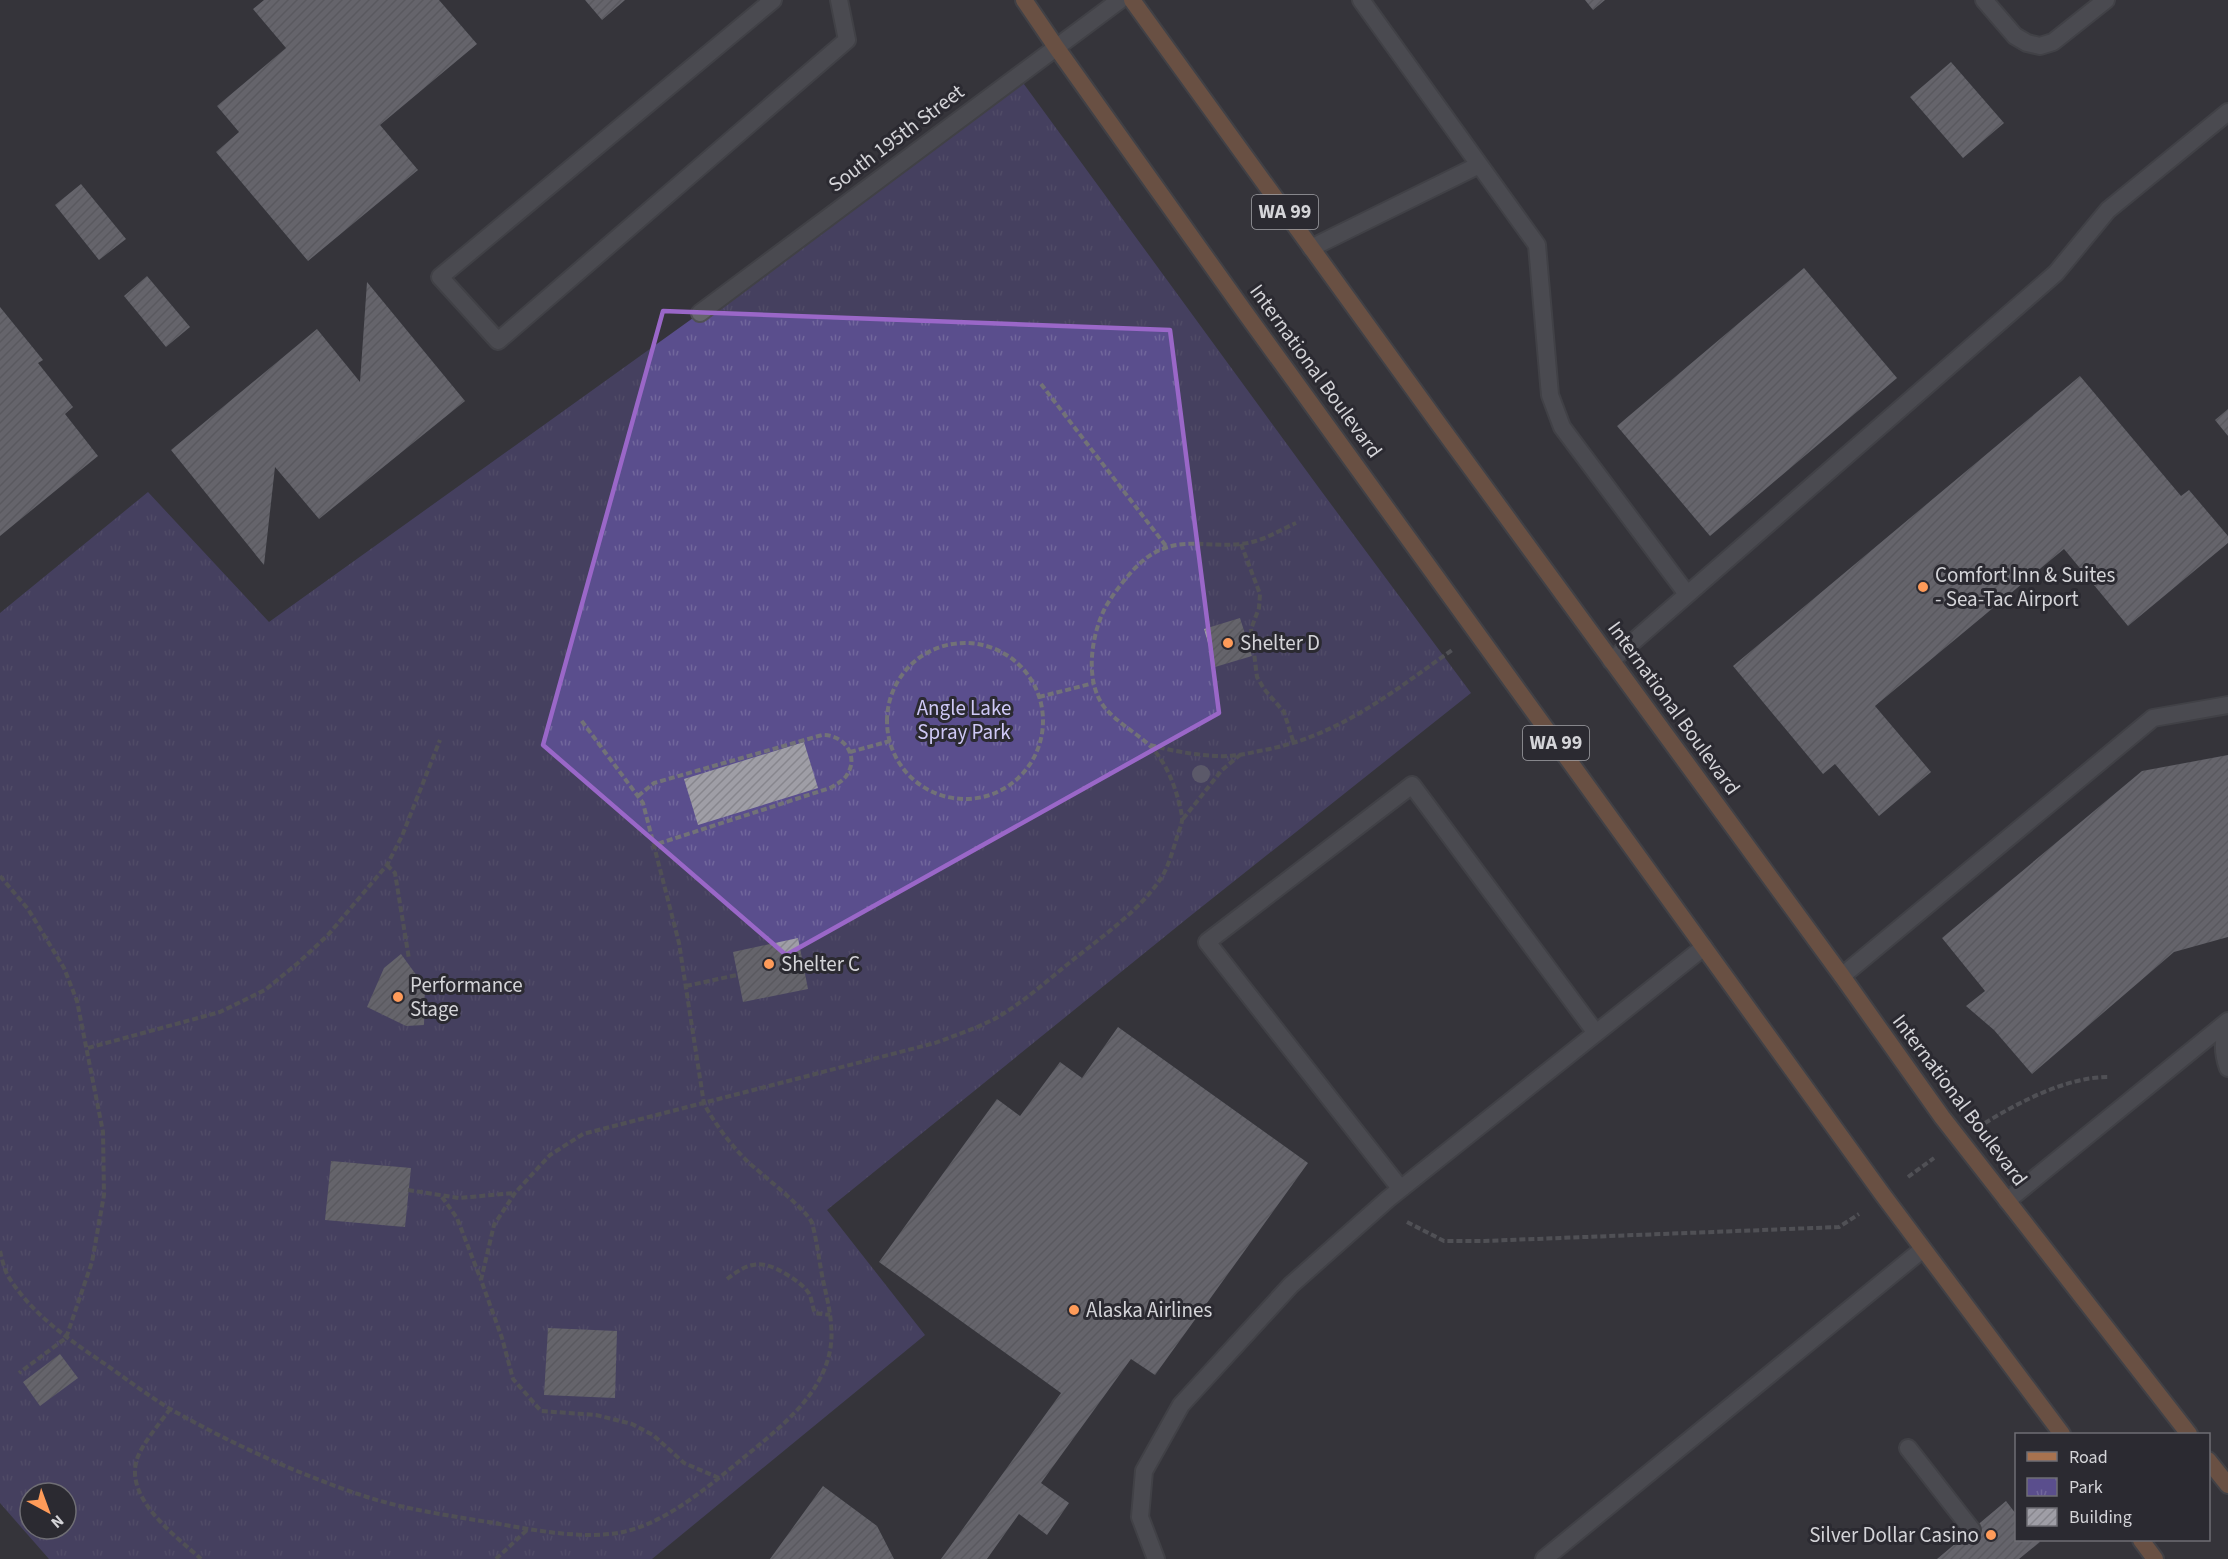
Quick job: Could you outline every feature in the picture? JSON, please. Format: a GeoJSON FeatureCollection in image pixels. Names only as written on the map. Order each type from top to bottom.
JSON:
{"type":"FeatureCollection","features":[{"type":"Feature","properties":{"kind":"main road","name":"International Boulevard"},"geometry":{"type":"LineString","coordinates":[[1024,0],[1883,1196],[2061,1433]]}},
{"type":"Feature","properties":{"kind":"main road","name":"International Boulevard"},"geometry":{"type":"LineString","coordinates":[[1132,0],[1959,1140],[2188,1433]]}},
{"type":"Feature","properties":{"kind":"main road"},"geometry":{"type":"LineString","coordinates":[[2210,1462],[2228,1485]]}},
{"type":"Feature","properties":{"kind":"main road"},"geometry":{"type":"LineString","coordinates":[[2142,1541],[2155,1559]]}},
{"type":"Feature","properties":{"kind":"street"},"geometry":{"type":"LineString","coordinates":[[772,0],[440,277],[498,341],[847,40],[838,0]]}},
{"type":"Feature","properties":{"kind":"street","name":"South 195th Street"},"geometry":{"type":"LineString","coordinates":[[700,313],[1120,0]]}},
{"type":"Feature","properties":{"kind":"street"},"geometry":{"type":"LineString","coordinates":[[1361,0],[1536,245],[1550,395],[1562,427],[1687,594]]}},
{"type":"Feature","properties":{"kind":"street"},"geometry":{"type":"LineString","coordinates":[[1984,0],[2015,36],[2027,43],[2040,46],[2053,42],[2106,0]]}},
{"type":"Feature","properties":{"kind":"street"},"geometry":{"type":"LineString","coordinates":[[1611,661],[2056,273],[2108,210],[2228,112]]}},
{"type":"Feature","properties":{"kind":"street"},"geometry":{"type":"LineString","coordinates":[[1311,248],[1479,165]]}},
{"type":"Feature","properties":{"kind":"street"},"geometry":{"type":"LineString","coordinates":[[1842,976],[2153,718],[2228,705]]}},
{"type":"Feature","properties":{"kind":"street"},"geometry":{"type":"LineString","coordinates":[[1394,1193],[1207,942],[1412,785],[1596,1033]]}},
{"type":"Feature","properties":{"kind":"street"},"geometry":{"type":"LineString","coordinates":[[1156,1559],[1140,1516],[1144,1472],[1181,1405],[1291,1284],[1394,1193],[1704,947]]}},
{"type":"Feature","properties":{"kind":"street"},"geometry":{"type":"LineString","coordinates":[[2228,1022],[2223,1037],[2224,1056],[2228,1068]]}},
{"type":"Feature","properties":{"kind":"street"},"geometry":{"type":"LineString","coordinates":[[2007,1201],[2228,1022]]}},
{"type":"Feature","properties":{"kind":"street"},"geometry":{"type":"LineString","coordinates":[[1544,1559],[1923,1249]]}},
{"type":"Feature","properties":{"kind":"street"},"geometry":{"type":"LineString","coordinates":[[1908,1448],[1972,1530]]}},
{"type":"Feature","properties":{"kind":"path"},"geometry":{"type":"LineString","coordinates":[[1041,384],[1166,546]]}},
{"type":"Feature","properties":{"kind":"path"},"geometry":{"type":"LineString","coordinates":[[1183,819],[1170,776],[1149,745],[1118,721],[1104,706],[1094,683],[1092,659],[1105,609],[1117,590],[1137,567],[1166,546],[1178,543],[1241,544],[1257,541],[1296,523]]}},
{"type":"Feature","properties":{"kind":"path"},"geometry":{"type":"LineString","coordinates":[[1241,544],[1260,594],[1259,608],[1251,629],[1257,677],[1264,689],[1284,711],[1294,744]]}},
{"type":"Feature","properties":{"kind":"path"},"geometry":{"type":"LineString","coordinates":[[1149,745],[1178,752],[1211,756],[1241,754],[1294,744],[1341,725],[1372,707],[1476,632]]}},
{"type":"Feature","properties":{"kind":"path"},"geometry":{"type":"LineString","coordinates":[[967,643],[992,647],[1014,660],[1032,679],[1039,697],[1043,729],[1037,753],[1023,774],[1002,791],[977,799],[952,799],[927,790],[906,774],[892,752],[886,726],[889,700],[900,677],[918,658],[941,646],[967,643]]}},
{"type":"Feature","properties":{"kind":"path"},"geometry":{"type":"LineString","coordinates":[[1039,697],[1094,683]]}},
{"type":"Feature","properties":{"kind":"path"},"geometry":{"type":"LineString","coordinates":[[0,1251],[7,1274],[38,1313],[66,1338],[170,1409],[312,1478],[370,1497],[422,1510],[527,1529],[582,1534],[621,1533],[671,1512],[789,1421],[814,1391],[827,1364],[831,1343],[830,1315],[811,1218],[734,1147],[716,1125],[704,1104],[679,943],[643,803],[581,720]]}},
{"type":"Feature","properties":{"kind":"path"},"geometry":{"type":"LineString","coordinates":[[638,796],[654,783],[822,735],[839,738],[850,752],[851,765],[848,774],[830,789],[654,845]]}},
{"type":"Feature","properties":{"kind":"path"},"geometry":{"type":"LineString","coordinates":[[88,1048],[220,1012],[265,990],[328,935],[387,865],[402,836],[440,740]]}},
{"type":"Feature","properties":{"kind":"path"},"geometry":{"type":"LineString","coordinates":[[850,752],[890,741]]}},
{"type":"Feature","properties":{"kind":"path"},"geometry":{"type":"LineString","coordinates":[[481,1280],[494,1225],[515,1193],[550,1155],[583,1134],[935,1042],[970,1030],[1021,1002],[1104,935],[1144,899],[1163,875],[1183,819],[1222,770],[1241,754]]}},
{"type":"Feature","properties":{"kind":"path"},"geometry":{"type":"LineString","coordinates":[[387,865],[395,873],[409,959]]}},
{"type":"Feature","properties":{"kind":"path"},"geometry":{"type":"LineString","coordinates":[[0,876],[28,909],[64,968],[77,1001],[104,1132],[104,1195],[92,1262],[66,1338],[19,1373]]}},
{"type":"Feature","properties":{"kind":"path"},"geometry":{"type":"LineString","coordinates":[[686,986],[737,975]]}},
{"type":"Feature","properties":{"kind":"path"},"geometry":{"type":"LineString","coordinates":[[1394,1193],[1407,1222],[1444,1241],[1839,1227],[1959,1140],[2002,1113],[2063,1085],[2095,1077],[2161,1076]]}},
{"type":"Feature","properties":{"kind":"path"},"geometry":{"type":"LineString","coordinates":[[408,1190],[459,1198],[515,1193]]}},
{"type":"Feature","properties":{"kind":"path"},"geometry":{"type":"LineString","coordinates":[[442,1197],[457,1218],[502,1338],[513,1379],[542,1411],[596,1415],[632,1424],[653,1435],[684,1463],[718,1478]]}},
{"type":"Feature","properties":{"kind":"path"},"geometry":{"type":"LineString","coordinates":[[727,1279],[738,1270],[754,1264],[769,1264],[795,1280],[809,1294],[816,1313],[830,1315]]}},
{"type":"Feature","properties":{"kind":"path"},"geometry":{"type":"LineString","coordinates":[[170,1409],[137,1459],[135,1478],[140,1494],[151,1513],[201,1559]]}},
{"type":"Feature","properties":{"kind":"path"},"geometry":{"type":"LineString","coordinates":[[496,1559],[527,1529]]}},
{"type":"Feature","properties":{"kind":"highlighted area"},"geometry":{"type":"Polygon","coordinates":[[[663,311],[1170,330],[1219,713],[786,955],[543,745],[663,311]]]}},
{"type":"Feature","properties":{"kind":"green space","name":"Angle Lake Spray Park"},"geometry":{"type":"Polygon","coordinates":[[[1018,76],[1471,693],[1189,917],[827,1210],[925,1335],[652,1559],[49,1559],[33,1541],[78,1541],[78,1481],[18,1481],[18,1524],[0,1503],[0,613],[148,492],[269,622],[700,313],[1018,76]]]}},
{"type":"Feature","properties":{"kind":"building"},"geometry":{"type":"Polygon","coordinates":[[[264,0],[439,0],[477,44],[380,125],[418,170],[308,261],[216,152],[239,132],[217,106],[286,48],[253,9],[264,0]]]}},
{"type":"Feature","properties":{"kind":"building"},"geometry":{"type":"Polygon","coordinates":[[[585,0],[625,0],[602,20],[585,0]]]}},
{"type":"Feature","properties":{"kind":"building"},"geometry":{"type":"Polygon","coordinates":[[[1585,0],[1605,0],[1593,10],[1585,0]]]}},
{"type":"Feature","properties":{"kind":"building"},"geometry":{"type":"Polygon","coordinates":[[[1951,62],[2004,123],[1963,158],[1910,97],[1951,62]]]}},
{"type":"Feature","properties":{"kind":"building"},"geometry":{"type":"Polygon","coordinates":[[[81,184],[126,239],[99,260],[55,205],[81,184]]]}},
{"type":"Feature","properties":{"kind":"building"},"geometry":{"type":"Polygon","coordinates":[[[1804,268],[1897,378],[1710,536],[1617,426],[1804,268]]]}},
{"type":"Feature","properties":{"kind":"building"},"geometry":{"type":"Polygon","coordinates":[[[147,276],[190,327],[166,347],[124,296],[147,276]]]}},
{"type":"Feature","properties":{"kind":"building"},"geometry":{"type":"Polygon","coordinates":[[[367,282],[465,401],[319,519],[275,467],[264,565],[171,450],[317,329],[360,382],[367,282]]]}},
{"type":"Feature","properties":{"kind":"building"},"geometry":{"type":"Polygon","coordinates":[[[0,307],[43,360],[38,363],[73,407],[65,414],[98,456],[0,536],[0,307]]]}},
{"type":"Feature","properties":{"kind":"building","name":"Comfort Inn & Suites - Sea-Tac Airport"},"geometry":{"type":"Polygon","coordinates":[[[2080,376],[2181,496],[2189,490],[2228,536],[2228,543],[2128,626],[2064,549],[1875,706],[1931,772],[1879,816],[1835,764],[1823,774],[1733,666],[2080,376]]]}},
{"type":"Feature","properties":{"kind":"building"},"geometry":{"type":"Polygon","coordinates":[[[2228,409],[2228,436],[2215,420],[2228,409]]]}},
{"type":"Feature","properties":{"kind":"building","name":"Shelter D"},"geometry":{"type":"Polygon","coordinates":[[[1240,618],[1252,656],[1215,667],[1204,629],[1240,618]]]}},
{"type":"Feature","properties":{"kind":"building"},"geometry":{"type":"Polygon","coordinates":[[[804,742],[818,788],[698,825],[684,779],[804,742]]]}},
{"type":"Feature","properties":{"kind":"building"},"geometry":{"type":"Polygon","coordinates":[[[2228,755],[2228,937],[2174,952],[2032,1074],[1994,1030],[1966,1006],[1985,991],[1942,938],[2142,771],[2228,755]]]}},
{"type":"Feature","properties":{"kind":"building","name":"Shelter C"},"geometry":{"type":"Polygon","coordinates":[[[798,938],[808,989],[743,1002],[733,952],[798,938]]]}},
{"type":"Feature","properties":{"kind":"building","name":"Performance Stage"},"geometry":{"type":"Polygon","coordinates":[[[401,954],[425,987],[424,1025],[406,1026],[367,1007],[384,968],[401,954]]]}},
{"type":"Feature","properties":{"kind":"building","name":"Alaska Airlines"},"geometry":{"type":"Polygon","coordinates":[[[1118,1027],[1308,1163],[1155,1375],[1131,1359],[1041,1483],[1069,1503],[1047,1535],[1019,1514],[987,1559],[941,1559],[1061,1393],[879,1262],[997,1099],[1020,1116],[1060,1062],[1082,1078],[1118,1027]]]}},
{"type":"Feature","properties":{"kind":"building"},"geometry":{"type":"Polygon","coordinates":[[[331,1161],[411,1168],[405,1227],[325,1220],[331,1161]]]}},
{"type":"Feature","properties":{"kind":"building"},"geometry":{"type":"Polygon","coordinates":[[[548,1328],[617,1331],[615,1398],[544,1395],[548,1328]]]}},
{"type":"Feature","properties":{"kind":"building"},"geometry":{"type":"Polygon","coordinates":[[[60,1354],[78,1378],[40,1406],[23,1382],[60,1354]]]}},
{"type":"Feature","properties":{"kind":"building"},"geometry":{"type":"Polygon","coordinates":[[[823,1486],[877,1526],[894,1559],[770,1559],[823,1486]]]}},
{"type":"Feature","properties":{"kind":"building","name":"Silver Dollar Casino"},"geometry":{"type":"Polygon","coordinates":[[[2006,1501],[2015,1513],[2015,1541],[2040,1542],[2019,1559],[1937,1559],[2006,1501]]]}},
{"type":"Feature","properties":{"kind":"place","name":"Comfort Inn & Suites - Sea-Tac Airport"},"geometry":{"type":"Point","coordinates":[1923,587]}},
{"type":"Feature","properties":{"kind":"place","name":"Shelter D"},"geometry":{"type":"Point","coordinates":[1228,643]}},
{"type":"Feature","properties":{"kind":"place","name":"Shelter C"},"geometry":{"type":"Point","coordinates":[769,964]}},
{"type":"Feature","properties":{"kind":"place","name":"Performance Stage"},"geometry":{"type":"Point","coordinates":[398,997]}},
{"type":"Feature","properties":{"kind":"place","name":"Alaska Airlines"},"geometry":{"type":"Point","coordinates":[1074,1310]}},
{"type":"Feature","properties":{"kind":"place","name":"Silver Dollar Casino"},"geometry":{"type":"Point","coordinates":[1991,1535]}}]}
